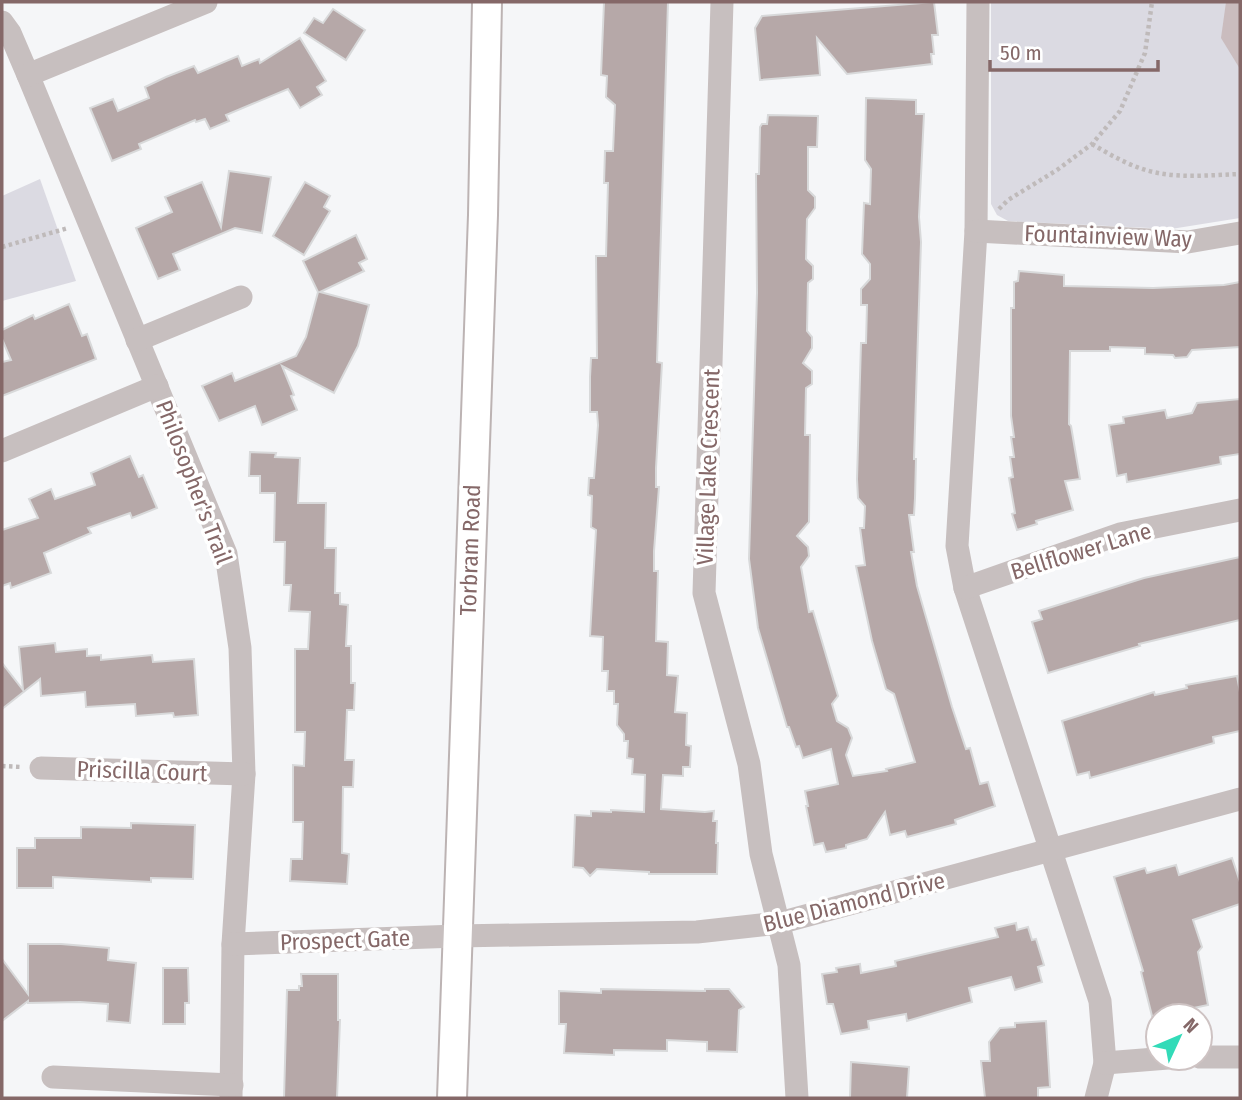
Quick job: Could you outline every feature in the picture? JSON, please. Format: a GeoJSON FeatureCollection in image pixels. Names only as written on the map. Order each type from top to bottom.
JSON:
{"type":"FeatureCollection","features":[{"type":"Feature","properties":{"kind":"main road","name":"Torbram Road"},"geometry":{"type":"LineString","coordinates":[[452,1098],[483,215],[487,2]]}},
{"type":"Feature","properties":{"kind":"street"},"geometry":{"type":"LineString","coordinates":[[28,75],[206,2]]}},
{"type":"Feature","properties":{"kind":"street","name":"Village Lake Crescent"},"geometry":{"type":"LineString","coordinates":[[722,2],[704,593],[749,764],[761,854],[789,965],[797,1098]]}},
{"type":"Feature","properties":{"kind":"street"},"geometry":{"type":"LineString","coordinates":[[978,2],[976,231],[957,547],[965,588],[1100,1001],[1105,1063],[1096,1098]]}},
{"type":"Feature","properties":{"kind":"street","name":"Philosopher's Trail"},"geometry":{"type":"LineString","coordinates":[[2,22],[10,33],[28,75],[226,554],[240,648],[244,774],[233,944],[232,1092]]}},
{"type":"Feature","properties":{"kind":"street","name":"Fountainview Way"},"geometry":{"type":"LineString","coordinates":[[976,231],[1188,242],[1240,233]]}},
{"type":"Feature","properties":{"kind":"street"},"geometry":{"type":"LineString","coordinates":[[138,340],[242,297]]}},
{"type":"Feature","properties":{"kind":"street"},"geometry":{"type":"LineString","coordinates":[[2,451],[157,386]]}},
{"type":"Feature","properties":{"kind":"street","name":"Bellflower Lane"},"geometry":{"type":"LineString","coordinates":[[965,588],[1119,534],[1240,510]]}},
{"type":"Feature","properties":{"kind":"street","name":"Priscilla Court"},"geometry":{"type":"LineString","coordinates":[[41,768],[244,774]]}},
{"type":"Feature","properties":{"kind":"street","name":"Blue Diamond Drive"},"geometry":{"type":"LineString","coordinates":[[457,936],[697,932],[779,923],[1240,799]]}},
{"type":"Feature","properties":{"kind":"street","name":"Prospect Gate"},"geometry":{"type":"LineString","coordinates":[[233,944],[457,936]]}},
{"type":"Feature","properties":{"kind":"street"},"geometry":{"type":"LineString","coordinates":[[1214,1056],[1240,1057]]}},
{"type":"Feature","properties":{"kind":"street"},"geometry":{"type":"LineString","coordinates":[[1105,1063],[1144,1060]]}},
{"type":"Feature","properties":{"kind":"street"},"geometry":{"type":"LineString","coordinates":[[52,1077],[232,1092]]}},
{"type":"Feature","properties":{"kind":"path"},"geometry":{"type":"LineString","coordinates":[[976,231],[1008,200],[1057,170],[1092,144],[1120,111],[1145,53],[1152,2]]}},
{"type":"Feature","properties":{"kind":"path"},"geometry":{"type":"LineString","coordinates":[[1092,144],[1114,157],[1156,173],[1240,174]]}},
{"type":"Feature","properties":{"kind":"path"},"geometry":{"type":"LineString","coordinates":[[2,247],[68,229],[88,220]]}},
{"type":"Feature","properties":{"kind":"shaded area"},"geometry":{"type":"Polygon","coordinates":[[[991,2],[1240,2],[1240,218],[1171,229],[1008,221],[997,215],[991,204],[991,2]]]}},
{"type":"Feature","properties":{"kind":"shaded area"},"geometry":{"type":"Polygon","coordinates":[[[1226,2],[1240,2],[1240,69],[1221,38],[1226,2]]]}},
{"type":"Feature","properties":{"kind":"shaded area"},"geometry":{"type":"Polygon","coordinates":[[[40,179],[76,281],[2,301],[2,196],[40,179]]]}},
{"type":"Feature","properties":{"kind":"building"},"geometry":{"type":"Polygon","coordinates":[[[604,2],[668,2],[657,362],[662,363],[656,468],[656,487],[659,487],[654,551],[654,571],[658,571],[656,641],[668,642],[667,675],[678,676],[675,712],[687,713],[686,745],[691,746],[690,767],[683,767],[683,776],[663,775],[661,809],[714,811],[713,821],[717,821],[717,874],[649,874],[597,869],[590,876],[583,868],[573,867],[575,815],[591,816],[591,811],[611,810],[644,812],[645,775],[632,774],[633,759],[627,758],[628,741],[624,741],[624,734],[617,725],[618,704],[614,704],[614,691],[607,691],[608,671],[602,671],[603,637],[590,636],[596,530],[591,527],[592,496],[588,495],[589,478],[594,478],[598,425],[597,412],[590,412],[590,377],[591,358],[597,358],[596,256],[606,256],[608,183],[604,183],[605,151],[613,151],[615,105],[606,97],[607,76],[601,75],[604,2]]]}},
{"type":"Feature","properties":{"kind":"building"},"geometry":{"type":"Polygon","coordinates":[[[934,2],[938,35],[932,35],[932,64],[847,74],[817,38],[820,75],[760,80],[755,28],[762,16],[934,2]]]}},
{"type":"Feature","properties":{"kind":"building"},"geometry":{"type":"Polygon","coordinates":[[[333,9],[365,30],[346,60],[304,33],[314,18],[323,23],[333,9]]]}},
{"type":"Feature","properties":{"kind":"building"},"geometry":{"type":"Polygon","coordinates":[[[300,38],[326,81],[317,87],[322,95],[300,108],[288,89],[226,115],[229,121],[210,129],[205,119],[195,120],[139,144],[141,149],[112,161],[90,108],[113,99],[118,111],[149,98],[145,87],[166,77],[194,66],[198,73],[238,56],[242,66],[259,59],[260,63],[300,38]]]}},
{"type":"Feature","properties":{"kind":"building"},"geometry":{"type":"Polygon","coordinates":[[[866,98],[916,100],[916,114],[924,114],[919,217],[921,242],[915,498],[914,515],[909,515],[914,552],[911,552],[917,586],[952,707],[966,749],[970,748],[980,784],[988,782],[995,806],[955,820],[956,824],[907,837],[905,831],[890,835],[885,812],[867,839],[846,845],[846,848],[826,852],[823,843],[814,845],[805,791],[838,784],[831,749],[803,758],[787,727],[758,628],[749,559],[757,293],[756,174],[759,174],[760,127],[767,124],[768,115],[818,116],[817,147],[808,147],[808,190],[815,197],[815,208],[807,219],[806,259],[813,266],[813,279],[808,283],[807,331],[812,337],[812,348],[803,363],[812,371],[812,384],[806,388],[805,435],[810,435],[809,522],[797,536],[808,547],[809,556],[801,567],[809,612],[813,611],[838,696],[832,704],[837,721],[848,728],[852,738],[846,755],[853,776],[887,771],[886,769],[915,762],[894,694],[886,689],[872,641],[856,566],[865,565],[860,528],[864,528],[865,506],[858,498],[857,479],[861,343],[866,343],[867,305],[861,305],[861,289],[870,279],[870,264],[862,254],[864,203],[870,204],[871,169],[865,160],[866,98]]]}},
{"type":"Feature","properties":{"kind":"building"},"geometry":{"type":"Polygon","coordinates":[[[229,171],[271,177],[262,233],[235,228],[173,254],[180,270],[158,279],[136,228],[172,212],[165,197],[202,182],[221,227],[229,171]]]}},
{"type":"Feature","properties":{"kind":"building"},"geometry":{"type":"Polygon","coordinates":[[[305,182],[330,196],[324,207],[330,211],[304,255],[273,236],[305,182]]]}},
{"type":"Feature","properties":{"kind":"building"},"geometry":{"type":"Polygon","coordinates":[[[356,235],[367,259],[359,263],[364,271],[320,292],[369,305],[358,346],[334,393],[282,366],[297,410],[262,425],[255,406],[219,421],[202,386],[232,373],[235,381],[296,356],[306,337],[318,292],[303,261],[356,235]]]}},
{"type":"Feature","properties":{"kind":"building"},"geometry":{"type":"Polygon","coordinates":[[[1019,271],[1064,275],[1064,286],[1153,288],[1240,282],[1240,347],[1192,350],[1187,357],[1175,358],[1173,355],[1145,354],[1145,348],[1110,347],[1110,351],[1070,351],[1069,424],[1080,479],[1065,481],[1073,510],[1017,530],[1012,514],[1015,513],[1009,478],[1013,477],[1010,457],[1014,457],[1011,437],[1014,437],[1011,416],[1011,308],[1014,308],[1014,282],[1018,281],[1019,271]]]}},
{"type":"Feature","properties":{"kind":"building"},"geometry":{"type":"Polygon","coordinates":[[[69,304],[82,336],[87,334],[96,359],[2,396],[2,362],[11,360],[2,339],[2,330],[33,315],[35,319],[69,304]]]}},
{"type":"Feature","properties":{"kind":"building"},"geometry":{"type":"Polygon","coordinates":[[[1240,399],[1240,454],[1220,457],[1221,464],[1127,482],[1126,474],[1117,476],[1109,425],[1124,423],[1123,417],[1165,410],[1167,418],[1192,413],[1197,403],[1240,399]]]}},
{"type":"Feature","properties":{"kind":"building"},"geometry":{"type":"Polygon","coordinates":[[[250,452],[276,453],[275,457],[300,458],[298,503],[326,503],[325,548],[336,548],[335,593],[340,593],[340,604],[348,605],[346,646],[351,646],[351,683],[355,683],[354,710],[347,710],[345,760],[354,760],[353,787],[343,787],[342,853],[349,854],[347,884],[290,881],[291,859],[302,859],[303,822],[293,822],[293,765],[304,766],[305,732],[295,732],[295,649],[308,649],[310,612],[289,611],[291,585],[284,585],[285,542],[274,542],[275,493],[260,493],[260,476],[249,476],[250,452]]]}},
{"type":"Feature","properties":{"kind":"building"},"geometry":{"type":"Polygon","coordinates":[[[130,456],[139,477],[143,475],[157,508],[132,518],[130,513],[88,528],[91,533],[44,553],[51,573],[11,588],[10,583],[2,586],[2,530],[38,518],[29,499],[51,489],[55,499],[95,485],[91,473],[130,456]]]}},
{"type":"Feature","properties":{"kind":"building"},"geometry":{"type":"Polygon","coordinates":[[[1240,557],[1240,620],[1139,644],[1140,646],[1048,673],[1032,622],[1042,619],[1039,611],[1144,578],[1240,557]]]}},
{"type":"Feature","properties":{"kind":"building"},"geometry":{"type":"Polygon","coordinates":[[[55,643],[56,652],[87,649],[87,656],[101,655],[101,660],[152,655],[153,662],[194,659],[198,715],[174,717],[173,713],[136,716],[135,704],[86,707],[85,692],[41,696],[40,679],[2,709],[2,663],[23,690],[19,647],[55,643]]]}},
{"type":"Feature","properties":{"kind":"building"},"geometry":{"type":"Polygon","coordinates":[[[1237,676],[1240,692],[1240,731],[1213,737],[1214,743],[1090,778],[1089,772],[1077,775],[1062,721],[1154,692],[1155,695],[1187,688],[1186,685],[1237,676]]]}},
{"type":"Feature","properties":{"kind":"building"},"geometry":{"type":"Polygon","coordinates":[[[131,823],[195,825],[193,879],[151,878],[151,882],[53,877],[53,888],[17,888],[17,848],[35,848],[35,838],[81,838],[81,827],[131,828],[131,823]]]}},
{"type":"Feature","properties":{"kind":"building"},"geometry":{"type":"Polygon","coordinates":[[[1232,858],[1240,882],[1240,904],[1193,920],[1202,947],[1198,952],[1207,1002],[1148,1002],[1141,972],[1143,971],[1114,877],[1145,868],[1147,873],[1176,865],[1179,875],[1232,858]]]}},
{"type":"Feature","properties":{"kind":"building"},"geometry":{"type":"Polygon","coordinates":[[[1016,923],[1017,930],[1028,927],[1032,940],[1036,939],[1044,965],[1038,967],[1042,982],[1015,990],[1011,977],[969,988],[972,1002],[907,1021],[906,1014],[868,1021],[869,1029],[841,1034],[833,1004],[827,1004],[822,974],[837,972],[836,968],[860,964],[861,973],[896,966],[895,961],[998,937],[995,928],[1016,923]]]}},
{"type":"Feature","properties":{"kind":"building"},"geometry":{"type":"Polygon","coordinates":[[[28,944],[109,948],[108,960],[136,963],[130,1023],[107,1021],[108,1004],[28,1001],[2,1021],[2,959],[28,994],[28,944]]]}},
{"type":"Feature","properties":{"kind":"building"},"geometry":{"type":"Polygon","coordinates":[[[163,968],[188,968],[189,1003],[185,1003],[185,1024],[163,1024],[163,968]]]}},
{"type":"Feature","properties":{"kind":"building"},"geometry":{"type":"Polygon","coordinates":[[[301,974],[338,974],[340,1020],[337,1098],[284,1098],[287,990],[299,990],[299,986],[302,986],[301,974]]]}},
{"type":"Feature","properties":{"kind":"building"},"geometry":{"type":"Polygon","coordinates":[[[601,989],[729,989],[744,1007],[739,1010],[737,1052],[707,1051],[707,1042],[667,1040],[667,1051],[614,1050],[614,1055],[564,1053],[566,1024],[559,1024],[559,991],[601,993],[601,989]]]}},
{"type":"Feature","properties":{"kind":"building"},"geometry":{"type":"Polygon","coordinates":[[[1046,1021],[1050,1087],[1038,1088],[1038,1098],[985,1098],[981,1061],[990,1061],[989,1042],[1000,1028],[1015,1027],[1015,1023],[1046,1021]]]}},
{"type":"Feature","properties":{"kind":"building"},"geometry":{"type":"Polygon","coordinates":[[[851,1062],[909,1067],[907,1098],[850,1098],[851,1062]]]}}]}
